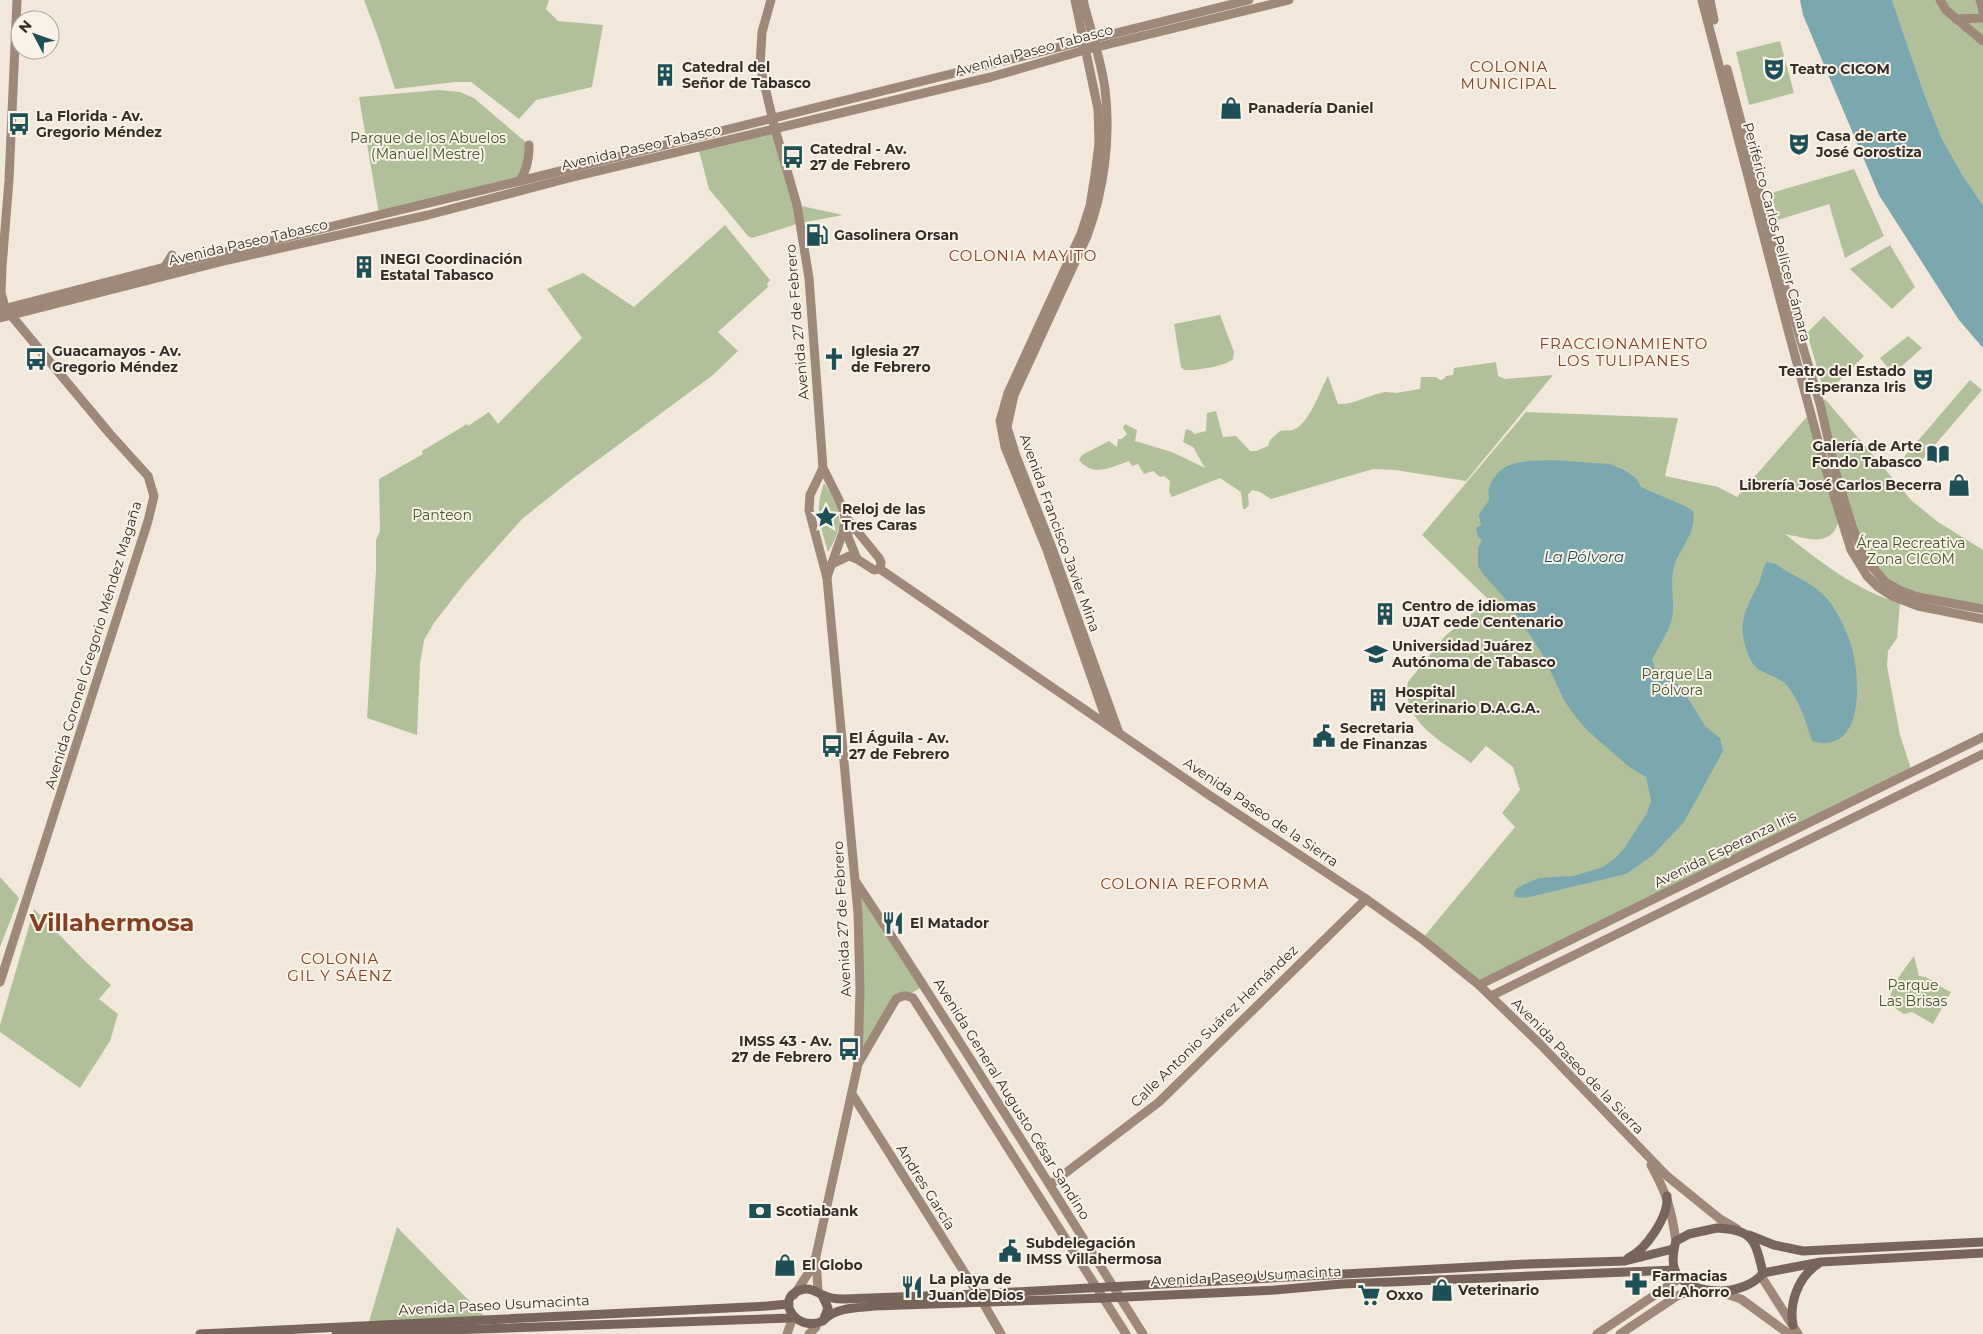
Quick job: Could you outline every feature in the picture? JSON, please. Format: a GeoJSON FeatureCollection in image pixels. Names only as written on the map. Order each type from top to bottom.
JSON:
{"type":"FeatureCollection","features":[{"type":"Feature","properties":{"kind":"main road","name":"Avenida Coronel Gregorio Méndez Magaña"},"geometry":{"type":"LineString","coordinates":[[0,982],[154,496],[151,482],[5,311],[1,292],[9,180],[17,0]]}},
{"type":"Feature","properties":{"kind":"main road","name":"Avenida 27 de Febrero"},"geometry":{"type":"LineString","coordinates":[[771,0],[762,32],[759,60],[772,118],[797,205],[809,278],[823,468],[846,518],[827,578]]}},
{"type":"Feature","properties":{"kind":"main road","name":"Avenida Francisco Javier Mina"},"geometry":{"type":"LineString","coordinates":[[1075,0],[1096,92],[1100,123],[1097,163],[1090,206],[1081,234],[1008,393],[1002,411],[1000,426],[1007,453],[1047,550],[1108,725]]}},
{"type":"Feature","properties":{"kind":"main road","name":"Avenida Francisco Javier Mina"},"geometry":{"type":"LineString","coordinates":[[1083,0],[1105,89],[1107,115],[1104,164],[1096,207],[1087,236],[1014,396],[1007,427],[1016,456],[1052,548],[1119,733]]}},
{"type":"Feature","properties":{"kind":"main road","name":"Avenida Paseo Tabasco"},"geometry":{"type":"LineString","coordinates":[[5,311],[428,215],[569,178],[991,76],[1094,43],[1249,0]]}},
{"type":"Feature","properties":{"kind":"main road","name":"Avenida Paseo Tabasco"},"geometry":{"type":"LineString","coordinates":[[1094,43],[1289,0]]}},
{"type":"Feature","properties":{"kind":"main road","name":"Periférico Carlos Pellicer Cámara"},"geometry":{"type":"LineString","coordinates":[[1702,0],[1826,470],[1854,556],[1866,576],[1892,596],[1918,606],[1983,619]]}},
{"type":"Feature","properties":{"kind":"main road","name":"Periférico Carlos Pellicer Cámara"},"geometry":{"type":"LineString","coordinates":[[1710,0],[1780,273],[1820,404],[1838,477],[1860,549],[1878,576],[1902,591],[1918,597],[1983,609]]}},
{"type":"Feature","properties":{"kind":"main road"},"geometry":{"type":"LineString","coordinates":[[1715,0],[1718,34]]}},
{"type":"Feature","properties":{"kind":"main road"},"geometry":{"type":"LineString","coordinates":[[1940,0],[1941,5],[1983,41]]}},
{"type":"Feature","properties":{"kind":"main road"},"geometry":{"type":"LineString","coordinates":[[1980,0],[1983,11]]}},
{"type":"Feature","properties":{"kind":"main road"},"geometry":{"type":"LineString","coordinates":[[1956,19],[1983,18]]}},
{"type":"Feature","properties":{"kind":"main road","name":"Avenida Paseo Tabasco"},"geometry":{"type":"LineString","coordinates":[[0,318],[5,311],[164,268],[772,118],[1084,46]]}},
{"type":"Feature","properties":{"kind":"main road"},"geometry":{"type":"LineString","coordinates":[[520,181],[528,163],[529,145]]}},
{"type":"Feature","properties":{"kind":"main road"},"geometry":{"type":"LineString","coordinates":[[164,268],[172,255]]}},
{"type":"Feature","properties":{"kind":"main road","name":"Avenida 27 de Febrero"},"geometry":{"type":"LineString","coordinates":[[794,1295],[811,1269],[816,1256],[858,1064],[860,989],[858,913],[827,578],[810,510],[810,495],[823,468]]}},
{"type":"Feature","properties":{"kind":"main road"},"geometry":{"type":"LineString","coordinates":[[846,518],[848,537],[858,559]]}},
{"type":"Feature","properties":{"kind":"main road"},"geometry":{"type":"LineString","coordinates":[[846,518],[879,558],[881,562],[880,569]]}},
{"type":"Feature","properties":{"kind":"main road"},"geometry":{"type":"LineString","coordinates":[[832,564],[849,556],[858,559]]}},
{"type":"Feature","properties":{"kind":"main road","name":"Avenida Paseo de la Sierra"},"geometry":{"type":"LineString","coordinates":[[858,559],[874,570],[880,569],[1422,939],[1491,996],[1596,1100],[1646,1156],[1689,1195],[1737,1229]]}},
{"type":"Feature","properties":{"kind":"main road","name":"Avenida Esperanza Iris"},"geometry":{"type":"LineString","coordinates":[[1479,985],[1983,737]]}},
{"type":"Feature","properties":{"kind":"main road","name":"Avenida Esperanza Iris"},"geometry":{"type":"LineString","coordinates":[[1491,996],[1983,754]]}},
{"type":"Feature","properties":{"kind":"main road"},"geometry":{"type":"LineString","coordinates":[[1758,848],[1765,861]]}},
{"type":"Feature","properties":{"kind":"main road","name":"Avenida General Augusto César Sandino"},"geometry":{"type":"LineString","coordinates":[[855,881],[906,957],[1143,1334]]}},
{"type":"Feature","properties":{"kind":"main road","name":"Calle Antonio Suárez Hernández"},"geometry":{"type":"LineString","coordinates":[[1050,1184],[1164,1097],[1366,899]]}},
{"type":"Feature","properties":{"kind":"main road","name":"Avenida General Augusto César Sandino"},"geometry":{"type":"LineString","coordinates":[[858,1064],[896,999],[902,995],[908,995],[913,998],[1126,1334]]}},
{"type":"Feature","properties":{"kind":"main road","name":"Andres García"},"geometry":{"type":"LineString","coordinates":[[852,1094],[978,1294],[1001,1334]]}},
{"type":"Feature","properties":{"kind":"main road","name":"Avenida Paseo de la Sierra"},"geometry":{"type":"LineString","coordinates":[[1646,1156],[1671,1207],[1675,1245]]}},
{"type":"Feature","properties":{"kind":"main road"},"geometry":{"type":"LineString","coordinates":[[1622,1261],[1631,1257],[1649,1239],[1666,1208],[1666,1196]]}},
{"type":"Feature","properties":{"kind":"main road"},"geometry":{"type":"LineString","coordinates":[[1798,1334],[1741,1300],[1720,1292],[1697,1288],[1680,1278],[1674,1270],[1675,1245],[1700,1231],[1717,1228],[1737,1229],[1774,1245],[1803,1251],[1983,1242]]}},
{"type":"Feature","properties":{"kind":"main road"},"geometry":{"type":"LineString","coordinates":[[1748,1235],[1758,1252],[1762,1274],[1791,1330]]}},
{"type":"Feature","properties":{"kind":"main road","name":"Avenida Paseo Usumacinta"},"geometry":{"type":"LineString","coordinates":[[794,1295],[805,1289],[852,1299],[978,1294],[1097,1286],[1622,1261],[1675,1245]]}},
{"type":"Feature","properties":{"kind":"main road"},"geometry":{"type":"LineString","coordinates":[[1720,1292],[1742,1286],[1762,1274],[1821,1262],[1983,1253]]}},
{"type":"Feature","properties":{"kind":"main road","name":"Avenida 27 de Febrero"},"geometry":{"type":"LineString","coordinates":[[816,1256],[820,1293]]}},
{"type":"Feature","properties":{"kind":"main road"},"geometry":{"type":"LineString","coordinates":[[1791,1330],[1792,1306],[1799,1284],[1811,1269],[1821,1262]]}},
{"type":"Feature","properties":{"kind":"main road","name":"Avenida Paseo Usumacinta"},"geometry":{"type":"LineString","coordinates":[[336,1334],[791,1319],[800,1327],[810,1328],[816,1327],[830,1314],[844,1309],[874,1306],[1104,1298],[1275,1290],[1342,1284],[1674,1270]]}},
{"type":"Feature","properties":{"kind":"main road"},"geometry":{"type":"LineString","coordinates":[[1597,1334],[1680,1278]]}},
{"type":"Feature","properties":{"kind":"main road"},"geometry":{"type":"LineString","coordinates":[[1620,1334],[1677,1296],[1697,1288]]}},
{"type":"Feature","properties":{"kind":"main road"},"geometry":{"type":"LineString","coordinates":[[816,1327],[828,1308],[826,1301],[820,1293]]}},
{"type":"Feature","properties":{"kind":"main road"},"geometry":{"type":"LineString","coordinates":[[787,1334],[791,1319],[788,1311],[789,1304],[794,1295]]}},
{"type":"Feature","properties":{"kind":"main road","name":"Avenida Paseo Usumacinta"},"geometry":{"type":"LineString","coordinates":[[200,1334],[789,1304]]}},
{"type":"Feature","properties":{"kind":"green space"},"geometry":{"type":"Polygon","coordinates":[[[364,0],[549,0],[546,9],[558,21],[603,25],[592,87],[536,100],[519,119],[471,82],[395,89],[364,0]]]}},
{"type":"Feature","properties":{"kind":"green space"},"geometry":{"type":"Polygon","coordinates":[[[1892,0],[1980,0],[1983,11],[1983,205],[1963,176],[1942,139],[1892,0]]]}},
{"type":"Feature","properties":{"kind":"green space"},"geometry":{"type":"Polygon","coordinates":[[[1780,41],[1794,93],[1749,105],[1736,52],[1780,41]]]}},
{"type":"Feature","properties":{"kind":"green space","name":"Parque de los Abuelos (Manuel Mestre)"},"geometry":{"type":"Polygon","coordinates":[[[438,90],[460,92],[474,98],[529,145],[520,181],[379,214],[359,97],[438,90]]]}},
{"type":"Feature","properties":{"kind":"green space"},"geometry":{"type":"Polygon","coordinates":[[[775,129],[797,205],[843,215],[800,223],[752,238],[748,236],[709,189],[698,147],[775,129]]]}},
{"type":"Feature","properties":{"kind":"green space"},"geometry":{"type":"Polygon","coordinates":[[[1854,169],[1884,236],[1845,258],[1829,204],[1778,220],[1771,193],[1854,169]]]}},
{"type":"Feature","properties":{"kind":"green space","name":"Panteon"},"geometry":{"type":"Polygon","coordinates":[[[725,225],[770,280],[767,284],[768,287],[718,332],[738,351],[713,375],[572,479],[522,519],[465,583],[434,623],[424,640],[420,664],[417,735],[367,718],[376,570],[376,540],[380,531],[379,479],[423,454],[422,451],[467,424],[468,426],[489,412],[498,424],[582,338],[547,289],[583,273],[634,307],[725,225]]]}},
{"type":"Feature","properties":{"kind":"green space"},"geometry":{"type":"Polygon","coordinates":[[[1890,245],[1915,287],[1892,309],[1850,269],[1890,245]]]}},
{"type":"Feature","properties":{"kind":"green space"},"geometry":{"type":"Polygon","coordinates":[[[1220,315],[1234,352],[1233,359],[1230,362],[1217,366],[1184,370],[1181,367],[1174,324],[1220,315]]]}},
{"type":"Feature","properties":{"kind":"green space"},"geometry":{"type":"Polygon","coordinates":[[[1824,316],[1864,356],[1825,395],[1807,333],[1824,316]]]}},
{"type":"Feature","properties":{"kind":"green space"},"geometry":{"type":"Polygon","coordinates":[[[1908,336],[1922,348],[1893,374],[1880,358],[1908,336]]]}},
{"type":"Feature","properties":{"kind":"green space"},"geometry":{"type":"Polygon","coordinates":[[[1496,362],[1498,376],[1505,379],[1553,375],[1466,481],[1395,470],[1373,469],[1271,499],[1260,492],[1252,490],[1248,495],[1249,505],[1243,509],[1241,492],[1220,478],[1172,497],[1169,491],[1170,481],[1164,476],[1160,477],[1153,471],[1144,474],[1138,464],[1132,466],[1129,461],[1103,470],[1097,470],[1091,469],[1079,460],[1082,455],[1109,441],[1117,447],[1118,439],[1122,439],[1127,434],[1123,428],[1125,424],[1137,430],[1135,441],[1172,452],[1205,468],[1193,447],[1183,442],[1186,429],[1194,434],[1206,431],[1207,413],[1216,411],[1223,437],[1236,436],[1250,451],[1256,451],[1268,446],[1270,440],[1280,431],[1292,430],[1304,422],[1328,376],[1338,404],[1344,404],[1383,392],[1396,393],[1420,389],[1421,377],[1436,377],[1440,380],[1446,376],[1453,375],[1454,368],[1496,362]]]}},
{"type":"Feature","properties":{"kind":"green space"},"geometry":{"type":"Polygon","coordinates":[[[1970,380],[1982,390],[1916,467],[1904,457],[1970,380]]]}},
{"type":"Feature","properties":{"kind":"green space","name":"Área Recreativa Zona CICOM"},"geometry":{"type":"Polygon","coordinates":[[[1825,399],[1912,501],[1938,522],[1983,550],[1983,609],[1901,591],[1864,557],[1820,404],[1825,399]]]}},
{"type":"Feature","properties":{"kind":"green space","name":"Parque La Pólvora"},"geometry":{"type":"Polygon","coordinates":[[[1526,412],[1678,418],[1665,476],[1718,487],[1737,497],[1811,412],[1838,523],[1829,536],[1822,539],[1808,539],[1785,534],[1825,565],[1854,583],[1884,598],[1900,603],[1897,638],[1888,651],[1887,666],[1900,735],[1912,772],[1479,985],[1422,939],[1515,827],[1502,813],[1520,790],[1513,767],[1486,746],[1471,763],[1427,730],[1411,709],[1407,696],[1408,682],[1445,636],[1489,600],[1422,535],[1526,412]]]}},
{"type":"Feature","properties":{"kind":"green space"},"geometry":{"type":"Polygon","coordinates":[[[824,483],[834,501],[839,516],[837,533],[828,552],[819,518],[819,502],[824,483]]]}},
{"type":"Feature","properties":{"kind":"green space"},"geometry":{"type":"Polygon","coordinates":[[[0,877],[19,898],[0,947],[0,877]]]}},
{"type":"Feature","properties":{"kind":"green space"},"geometry":{"type":"Polygon","coordinates":[[[855,881],[924,986],[908,995],[902,995],[858,1064],[855,881]]]}},
{"type":"Feature","properties":{"kind":"green space"},"geometry":{"type":"Polygon","coordinates":[[[34,909],[111,985],[99,999],[118,1014],[110,1041],[80,1088],[0,1032],[0,1025],[34,909]]]}},
{"type":"Feature","properties":{"kind":"green space","name":"Parque Las Brisas"},"geometry":{"type":"Polygon","coordinates":[[[1914,956],[1919,976],[1928,978],[1951,992],[1933,1024],[1912,1012],[1904,1014],[1889,1004],[1895,985],[1914,956]]]}},
{"type":"Feature","properties":{"kind":"green space"},"geometry":{"type":"Polygon","coordinates":[[[397,1227],[487,1319],[368,1325],[397,1227]]]}},
{"type":"Feature","properties":{"kind":"water"},"geometry":{"type":"Polygon","coordinates":[[[1800,0],[1892,0],[1942,139],[1963,176],[1983,205],[1983,348],[1959,320],[1879,195],[1803,15],[1800,0]]]}},
{"type":"Feature","properties":{"kind":"water","name":"La Pólvora"},"geometry":{"type":"Polygon","coordinates":[[[1551,460],[1610,464],[1636,478],[1641,487],[1693,511],[1694,520],[1690,535],[1678,556],[1673,572],[1673,610],[1671,622],[1652,660],[1656,671],[1681,687],[1705,726],[1720,738],[1723,751],[1684,822],[1652,856],[1626,874],[1525,898],[1515,897],[1516,889],[1539,878],[1574,876],[1603,867],[1614,859],[1623,850],[1647,813],[1651,800],[1646,777],[1628,766],[1588,731],[1575,716],[1564,700],[1543,655],[1508,602],[1478,566],[1478,548],[1482,540],[1478,537],[1476,528],[1481,525],[1479,515],[1489,500],[1489,487],[1494,478],[1507,466],[1515,463],[1551,460]]]}},
{"type":"Feature","properties":{"kind":"water"},"geometry":{"type":"Polygon","coordinates":[[[1767,562],[1776,564],[1820,592],[1832,605],[1848,637],[1854,656],[1856,673],[1857,692],[1855,710],[1851,725],[1842,737],[1830,743],[1812,741],[1800,707],[1789,688],[1782,681],[1757,668],[1751,661],[1748,653],[1743,638],[1743,622],[1747,607],[1767,562]]]}},
{"type":"Feature","properties":{"kind":"place","name":"Teatro CICOM"},"geometry":{"type":"Point","coordinates":[1774,69]}},
{"type":"Feature","properties":{"kind":"place","name":"Catedral del Señor de Tabasco"},"geometry":{"type":"Point","coordinates":[665,75]}},
{"type":"Feature","properties":{"kind":"place","name":"Panadería Daniel"},"geometry":{"type":"Point","coordinates":[1231,108]}},
{"type":"Feature","properties":{"kind":"place","name":"La Florida - Av. Gregorio Méndez"},"geometry":{"type":"Point","coordinates":[19,124]}},
{"type":"Feature","properties":{"kind":"place","name":"Casa de arte José Gorostiza"},"geometry":{"type":"Point","coordinates":[1799,144]}},
{"type":"Feature","properties":{"kind":"place","name":"Catedral - Av. 27 de Febrero"},"geometry":{"type":"Point","coordinates":[793,157]}},
{"type":"Feature","properties":{"kind":"place","name":"Gasolinera Orsan"},"geometry":{"type":"Point","coordinates":[817,235]}},
{"type":"Feature","properties":{"kind":"place","name":"INEGI Coordinación Estatal Tabasco"},"geometry":{"type":"Point","coordinates":[364,267]}},
{"type":"Feature","properties":{"kind":"place","name":"Guacamayos - Av. Gregorio Méndez"},"geometry":{"type":"Point","coordinates":[36,359]}},
{"type":"Feature","properties":{"kind":"place","name":"Iglesia 27 de Febrero"},"geometry":{"type":"Point","coordinates":[834,359]}},
{"type":"Feature","properties":{"kind":"place","name":"Teatro del Estado Esperanza Iris"},"geometry":{"type":"Point","coordinates":[1923,379]}},
{"type":"Feature","properties":{"kind":"place","name":"Galería de Arte Fondo Tabasco"},"geometry":{"type":"Point","coordinates":[1938,454]}},
{"type":"Feature","properties":{"kind":"place","name":"Librería José Carlos Becerra"},"geometry":{"type":"Point","coordinates":[1959,485]}},
{"type":"Feature","properties":{"kind":"place","name":"Reloj de las Tres Caras"},"geometry":{"type":"Point","coordinates":[826,517]}},
{"type":"Feature","properties":{"kind":"place","name":"Centro de idiomas UJAT cede Centenario"},"geometry":{"type":"Point","coordinates":[1385,614]}},
{"type":"Feature","properties":{"kind":"place","name":"Universidad Juárez Autónoma de Tabasco"},"geometry":{"type":"Point","coordinates":[1376,654]}},
{"type":"Feature","properties":{"kind":"place","name":"Hospital Veterinario D.A.G.A."},"geometry":{"type":"Point","coordinates":[1378,700]}},
{"type":"Feature","properties":{"kind":"place","name":"Secretaria de Finanzas"},"geometry":{"type":"Point","coordinates":[1324,736]}},
{"type":"Feature","properties":{"kind":"place","name":"El Águila - Av. 27 de Febrero"},"geometry":{"type":"Point","coordinates":[832,746]}},
{"type":"Feature","properties":{"kind":"place","name":"El Matador"},"geometry":{"type":"Point","coordinates":[893,923]}},
{"type":"Feature","properties":{"kind":"place","name":"IMSS 43 - Av. 27 de Febrero"},"geometry":{"type":"Point","coordinates":[849,1049]}},
{"type":"Feature","properties":{"kind":"place","name":"Scotiabank"},"geometry":{"type":"Point","coordinates":[760,1211]}},
{"type":"Feature","properties":{"kind":"place","name":"Subdelegación IMSS Villahermosa"},"geometry":{"type":"Point","coordinates":[1010,1251]}},
{"type":"Feature","properties":{"kind":"place","name":"El Globo"},"geometry":{"type":"Point","coordinates":[785,1265]}},
{"type":"Feature","properties":{"kind":"place","name":"Farmacias del Ahorro"},"geometry":{"type":"Point","coordinates":[1636,1284]}},
{"type":"Feature","properties":{"kind":"place","name":"La playa de Juan de Dios"},"geometry":{"type":"Point","coordinates":[912,1287]}},
{"type":"Feature","properties":{"kind":"place","name":"Veterinario"},"geometry":{"type":"Point","coordinates":[1442,1290]}},
{"type":"Feature","properties":{"kind":"place","name":"Oxxo"},"geometry":{"type":"Point","coordinates":[1369,1295]}},
{"type":"Feature","properties":{"kind":"district","name":"COLONIA MUNICIPAL"},"geometry":{"type":"Point","coordinates":[1509,74]}},
{"type":"Feature","properties":{"kind":"district","name":"COLONIA MAYITO"},"geometry":{"type":"Point","coordinates":[1023,255]}},
{"type":"Feature","properties":{"kind":"district","name":"FRACCIONAMIENTO LOS TULIPANES"},"geometry":{"type":"Point","coordinates":[1624,352]}},
{"type":"Feature","properties":{"kind":"district","name":"COLONIA REFORMA"},"geometry":{"type":"Point","coordinates":[1185,883]}},
{"type":"Feature","properties":{"kind":"district","name":"Villahermosa"},"geometry":{"type":"Point","coordinates":[112,922]}},
{"type":"Feature","properties":{"kind":"district","name":"COLONIA GIL Y SÁENZ"},"geometry":{"type":"Point","coordinates":[340,966]}}]}
